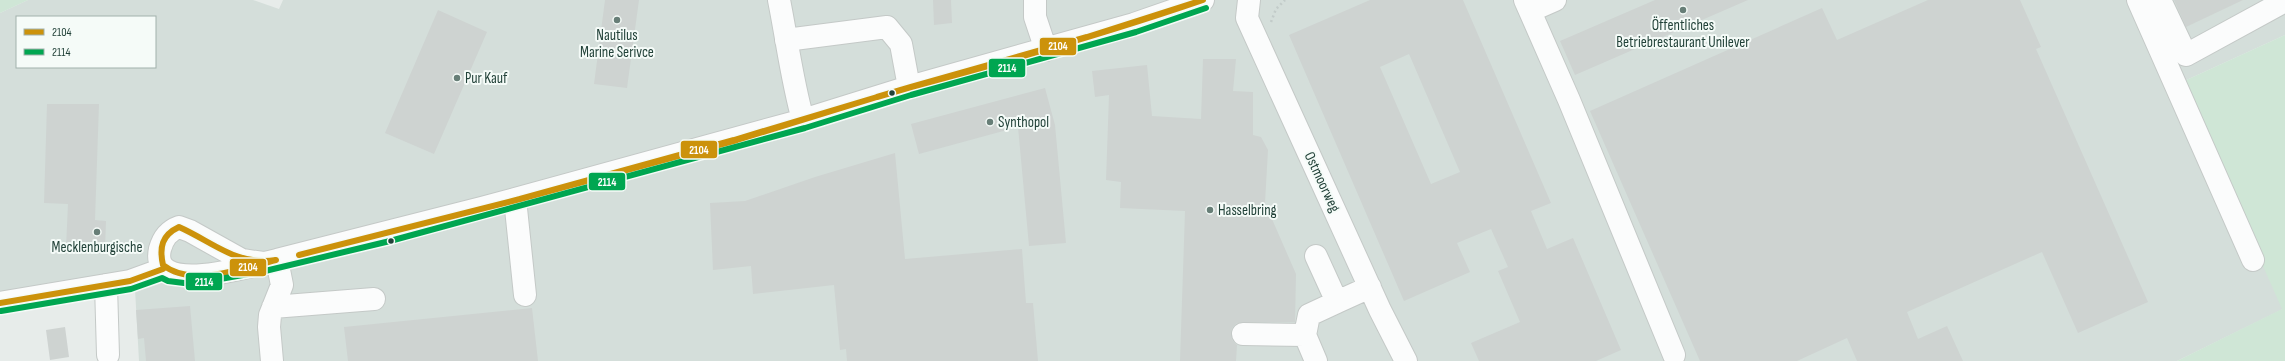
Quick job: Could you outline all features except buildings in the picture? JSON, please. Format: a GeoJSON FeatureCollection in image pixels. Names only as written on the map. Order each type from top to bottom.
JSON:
{"type":"FeatureCollection","features":[{"type":"Feature","properties":{"kind":"street"},"geometry":{"type":"LineString","coordinates":[[779,0],[794,73],[795,91],[803,120]]}},
{"type":"Feature","properties":{"kind":"street"},"geometry":{"type":"LineString","coordinates":[[1035,0],[1036,17],[1046,50]]}},
{"type":"Feature","properties":{"kind":"street"},"geometry":{"type":"LineString","coordinates":[[270,262],[242,260],[190,231],[179,227],[170,230],[164,237],[160,250],[160,260],[163,269],[170,273],[191,276],[270,262],[515,199],[803,120],[909,87],[1046,50],[1134,24],[1203,0]]}},
{"type":"Feature","properties":{"kind":"street","name":"Ostmoorweg"},"geometry":{"type":"LineString","coordinates":[[1249,0],[1247,18],[1403,360]]}},
{"type":"Feature","properties":{"kind":"street"},"geometry":{"type":"LineString","coordinates":[[1555,0],[1527,6],[1569,100],[1674,355]]}},
{"type":"Feature","properties":{"kind":"street"},"geometry":{"type":"LineString","coordinates":[[2138,0],[2253,260]]}},
{"type":"Feature","properties":{"kind":"street"},"geometry":{"type":"LineString","coordinates":[[2160,0],[2186,55],[2285,1]]}},
{"type":"Feature","properties":{"kind":"street"},"geometry":{"type":"LineString","coordinates":[[786,40],[887,27],[901,44],[909,87]]}},
{"type":"Feature","properties":{"kind":"street"},"geometry":{"type":"LineString","coordinates":[[515,199],[525,295]]}},
{"type":"Feature","properties":{"kind":"street"},"geometry":{"type":"LineString","coordinates":[[1316,256],[1337,302]]}},
{"type":"Feature","properties":{"kind":"street"},"geometry":{"type":"LineString","coordinates":[[270,262],[282,285],[273,307],[269,327],[272,361]]}},
{"type":"Feature","properties":{"kind":"street"},"geometry":{"type":"LineString","coordinates":[[0,303],[130,281],[163,269]]}},
{"type":"Feature","properties":{"kind":"street"},"geometry":{"type":"LineString","coordinates":[[106,285],[108,355]]}},
{"type":"Feature","properties":{"kind":"street"},"geometry":{"type":"LineString","coordinates":[[1316,361],[1305,335],[1309,315],[1370,287]]}},
{"type":"Feature","properties":{"kind":"street"},"geometry":{"type":"LineString","coordinates":[[273,307],[374,298]]}},
{"type":"Feature","properties":{"kind":"street"},"geometry":{"type":"LineString","coordinates":[[1244,334],[1305,335]]}},
{"type":"Feature","properties":{"kind":"shaded area"},"geometry":{"type":"Polygon","coordinates":[[[28,0],[253,0],[279,9],[283,0],[2285,0],[2285,35],[2182,82],[2283,309],[2177,361],[139,361],[134,271],[0,293],[0,13],[28,0]]]}},
{"type":"Feature","properties":{"kind":"green space"},"geometry":{"type":"Polygon","coordinates":[[[0,0],[28,0],[0,13],[0,0]]]}},
{"type":"Feature","properties":{"kind":"green space"},"geometry":{"type":"Polygon","coordinates":[[[2285,35],[2285,361],[2177,361],[2282,309],[2182,82],[2285,35]]]}},
{"type":"Feature","properties":{"kind":"transit line","name":"2104"},"geometry":{"type":"LineString","coordinates":[[1203,0],[1131,24],[1058,46],[911,87],[1087,37],[1203,0]]}},
{"type":"Feature","properties":{"kind":"transit line","name":"2114"},"geometry":{"type":"LineString","coordinates":[[1,311],[131,289],[162,278],[168,281],[192,284],[265,271],[390,241],[805,128],[911,95],[1136,32],[1206,8]]}},
{"type":"Feature","properties":{"kind":"transit line","name":"2104"},"geometry":{"type":"LineString","coordinates":[[877,97],[911,87]]}},
{"type":"Feature","properties":{"kind":"transit line","name":"2104"},"geometry":{"type":"LineString","coordinates":[[877,97],[911,87]]}},
{"type":"Feature","properties":{"kind":"transit line","name":"2104"},"geometry":{"type":"LineString","coordinates":[[520,199],[734,140],[877,97]]}},
{"type":"Feature","properties":{"kind":"transit line","name":"2104"},"geometry":{"type":"LineString","coordinates":[[520,199],[737,140],[877,97]]}},
{"type":"Feature","properties":{"kind":"transit line","name":"2104"},"geometry":{"type":"LineString","coordinates":[[299,255],[520,199]]}},
{"type":"Feature","properties":{"kind":"transit line","name":"2104"},"geometry":{"type":"LineString","coordinates":[[299,255],[520,199]]}},
{"type":"Feature","properties":{"kind":"transit line","name":"2104"},"geometry":{"type":"LineString","coordinates":[[179,227],[237,256],[262,261],[276,260],[233,271],[203,276],[175,272],[163,265],[161,253],[165,238],[173,230],[179,227]]}},
{"type":"Feature","properties":{"kind":"transit line","name":"2104"},"geometry":{"type":"LineString","coordinates":[[0,303],[130,281],[163,269]]}},
{"type":"Feature","properties":{"kind":"place","name":"Öffentliches Betriebrestaurant Unilever"},"geometry":{"type":"Point","coordinates":[1683,10]}},
{"type":"Feature","properties":{"kind":"place","name":"Nautilus Marine Serivce"},"geometry":{"type":"Point","coordinates":[617,20]}},
{"type":"Feature","properties":{"kind":"place","name":"Pur Kauf"},"geometry":{"type":"Point","coordinates":[457,78]}},
{"type":"Feature","properties":{"kind":"place","name":"Synthopol"},"geometry":{"type":"Point","coordinates":[990,122]}},
{"type":"Feature","properties":{"kind":"place","name":"Hasselbring"},"geometry":{"type":"Point","coordinates":[1210,210]}},
{"type":"Feature","properties":{"kind":"place","name":"Mecklenburgische"},"geometry":{"type":"Point","coordinates":[97,232]}}]}
